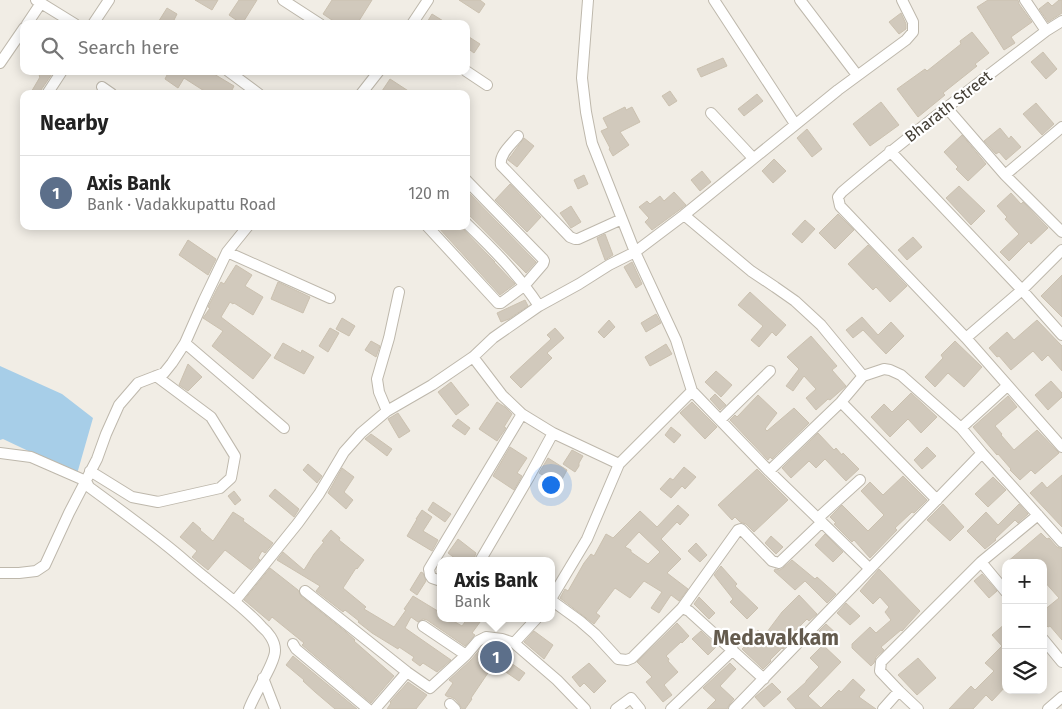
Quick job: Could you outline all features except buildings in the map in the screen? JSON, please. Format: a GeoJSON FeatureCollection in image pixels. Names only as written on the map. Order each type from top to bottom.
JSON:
{"type":"FeatureCollection","features":[{"type":"Feature","properties":{"kind":"street"},"geometry":{"type":"LineString","coordinates":[[96,20],[109,0]]}},
{"type":"Feature","properties":{"kind":"street"},"geometry":{"type":"LineString","coordinates":[[283,0],[314,20]]}},
{"type":"Feature","properties":{"kind":"street"},"geometry":{"type":"LineString","coordinates":[[415,20],[428,0]]}},
{"type":"Feature","properties":{"kind":"street"},"geometry":{"type":"LineString","coordinates":[[588,0],[582,78],[592,143],[636,252],[676,340],[692,391],[769,471],[870,568]]}},
{"type":"Feature","properties":{"kind":"street"},"geometry":{"type":"LineString","coordinates":[[714,0],[795,124]]}},
{"type":"Feature","properties":{"kind":"street"},"geometry":{"type":"LineString","coordinates":[[800,0],[857,75]]}},
{"type":"Feature","properties":{"kind":"street"},"geometry":{"type":"LineString","coordinates":[[235,601],[298,523],[319,494],[344,452],[361,433],[387,411],[432,385],[473,357],[493,338],[539,306],[609,265],[636,252],[857,75],[906,40],[913,32],[913,22],[902,0]]}},
{"type":"Feature","properties":{"kind":"street"},"geometry":{"type":"LineString","coordinates":[[1026,0],[1046,31]]}},
{"type":"Feature","properties":{"kind":"street"},"geometry":{"type":"LineString","coordinates":[[29,20],[39,2],[68,20]]}},
{"type":"Feature","properties":{"kind":"street","name":"Bharath Street"},"geometry":{"type":"LineString","coordinates":[[966,338],[840,206],[838,197],[890,151],[946,107],[1062,21]]}},
{"type":"Feature","properties":{"kind":"street"},"geometry":{"type":"LineString","coordinates":[[0,63],[20,34]]}},
{"type":"Feature","properties":{"kind":"street"},"geometry":{"type":"LineString","coordinates":[[470,74],[487,85]]}},
{"type":"Feature","properties":{"kind":"street"},"geometry":{"type":"LineString","coordinates":[[50,90],[59,75]]}},
{"type":"Feature","properties":{"kind":"street"},"geometry":{"type":"LineString","coordinates":[[233,75],[254,90]]}},
{"type":"Feature","properties":{"kind":"street"},"geometry":{"type":"LineString","coordinates":[[364,90],[375,75]]}},
{"type":"Feature","properties":{"kind":"street"},"geometry":{"type":"LineString","coordinates":[[102,87],[106,90]]}},
{"type":"Feature","properties":{"kind":"street"},"geometry":{"type":"LineString","coordinates":[[946,107],[1005,175],[1062,232]]}},
{"type":"Feature","properties":{"kind":"street"},"geometry":{"type":"LineString","coordinates":[[711,113],[752,158]]}},
{"type":"Feature","properties":{"kind":"street"},"geometry":{"type":"LineString","coordinates":[[1005,175],[1062,127]]}},
{"type":"Feature","properties":{"kind":"street"},"geometry":{"type":"LineString","coordinates":[[518,136],[502,156],[501,165],[570,237],[578,239],[622,219]]}},
{"type":"Feature","properties":{"kind":"street"},"geometry":{"type":"LineString","coordinates":[[890,151],[1022,290],[1062,335]]}},
{"type":"Feature","properties":{"kind":"street"},"geometry":{"type":"LineString","coordinates":[[431,230],[501,303],[524,286],[543,264],[544,261],[470,184]]}},
{"type":"Feature","properties":{"kind":"street"},"geometry":{"type":"LineString","coordinates":[[684,215],[750,271],[775,286],[821,324],[863,376]]}},
{"type":"Feature","properties":{"kind":"street"},"geometry":{"type":"LineString","coordinates":[[470,227],[494,250],[539,306]]}},
{"type":"Feature","properties":{"kind":"street"},"geometry":{"type":"LineString","coordinates":[[0,573],[36,571],[45,565],[97,459],[119,405],[138,384],[164,373],[172,363],[185,344],[227,252],[245,230]]}},
{"type":"Feature","properties":{"kind":"street"},"geometry":{"type":"LineString","coordinates":[[1062,250],[1022,290],[966,338],[1062,447]]}},
{"type":"Feature","properties":{"kind":"street"},"geometry":{"type":"LineString","coordinates":[[227,252],[330,298]]}},
{"type":"Feature","properties":{"kind":"street"},"geometry":{"type":"LineString","coordinates":[[387,411],[379,392],[377,378],[389,338],[399,292]]}},
{"type":"Feature","properties":{"kind":"street"},"geometry":{"type":"LineString","coordinates":[[185,344],[284,428]]}},
{"type":"Feature","properties":{"kind":"street"},"geometry":{"type":"LineString","coordinates":[[473,357],[502,395],[522,414],[552,433],[620,464]]}},
{"type":"Feature","properties":{"kind":"street"},"geometry":{"type":"LineString","coordinates":[[769,471],[841,402],[863,376],[884,369],[890,370],[900,375],[961,428],[1062,542]]}},
{"type":"Feature","properties":{"kind":"street"},"geometry":{"type":"LineString","coordinates":[[720,420],[770,371]]}},
{"type":"Feature","properties":{"kind":"street"},"geometry":{"type":"LineString","coordinates":[[0,452],[31,457],[88,476],[132,496],[158,502],[220,488],[231,478],[235,456],[211,417],[156,376]]}},
{"type":"Feature","properties":{"kind":"street"},"geometry":{"type":"LineString","coordinates":[[961,428],[1007,386]]}},
{"type":"Feature","properties":{"kind":"street"},"geometry":{"type":"LineString","coordinates":[[555,593],[587,539],[620,464],[692,391]]}},
{"type":"Feature","properties":{"kind":"street"},"geometry":{"type":"LineString","coordinates":[[841,402],[937,500]]}},
{"type":"Feature","properties":{"kind":"street"},"geometry":{"type":"LineString","coordinates":[[437,557],[522,414]]}},
{"type":"Feature","properties":{"kind":"street"},"geometry":{"type":"LineString","coordinates":[[482,557],[552,433]]}},
{"type":"Feature","properties":{"kind":"street"},"geometry":{"type":"LineString","coordinates":[[734,709],[982,453]]}},
{"type":"Feature","properties":{"kind":"street"},"geometry":{"type":"LineString","coordinates":[[88,476],[89,486],[235,601],[264,628],[272,639],[275,653],[249,709]]}},
{"type":"Feature","properties":{"kind":"street"},"geometry":{"type":"LineString","coordinates":[[555,603],[580,621],[618,659],[627,660],[632,658],[682,608],[738,530],[741,529],[772,561],[779,563],[860,480]]}},
{"type":"Feature","properties":{"kind":"street"},"geometry":{"type":"LineString","coordinates":[[918,709],[880,670],[881,662],[981,562],[1038,515]]}},
{"type":"Feature","properties":{"kind":"street"},"geometry":{"type":"LineString","coordinates":[[437,557],[430,569],[432,578],[437,580]]}},
{"type":"Feature","properties":{"kind":"street"},"geometry":{"type":"LineString","coordinates":[[981,562],[1002,587]]}},
{"type":"Feature","properties":{"kind":"street"},"geometry":{"type":"LineString","coordinates":[[306,591],[407,672],[430,688],[466,655],[478,641],[486,637],[502,639],[514,643],[557,680],[586,709]]}},
{"type":"Feature","properties":{"kind":"street"},"geometry":{"type":"LineString","coordinates":[[682,608],[689,611],[764,679]]}},
{"type":"Feature","properties":{"kind":"street"},"geometry":{"type":"LineString","coordinates":[[514,643],[533,622]]}},
{"type":"Feature","properties":{"kind":"street"},"geometry":{"type":"LineString","coordinates":[[423,626],[466,655]]}},
{"type":"Feature","properties":{"kind":"street"},"geometry":{"type":"LineString","coordinates":[[293,644],[296,649],[368,709]]}},
{"type":"Feature","properties":{"kind":"street"},"geometry":{"type":"LineString","coordinates":[[1047,644],[1062,662]]}},
{"type":"Feature","properties":{"kind":"street"},"geometry":{"type":"LineString","coordinates":[[670,709],[733,650]]}},
{"type":"Feature","properties":{"kind":"street"},"geometry":{"type":"LineString","coordinates":[[375,709],[407,672]]}},
{"type":"Feature","properties":{"kind":"street"},"geometry":{"type":"LineString","coordinates":[[263,678],[275,709]]}},
{"type":"Feature","properties":{"kind":"street"},"geometry":{"type":"LineString","coordinates":[[884,709],[899,691]]}},
{"type":"Feature","properties":{"kind":"street"},"geometry":{"type":"LineString","coordinates":[[616,709],[631,698],[640,709]]}},
{"type":"Feature","properties":{"kind":"street"},"geometry":{"type":"LineString","coordinates":[[1048,709],[1062,698]]}},
{"type":"Feature","properties":{"kind":"water"},"geometry":{"type":"Polygon","coordinates":[[[0,366],[62,394],[93,418],[77,474],[3,439],[0,440],[0,366]]]}},
{"type":"Feature","properties":{"kind":"place","name":"Axis Bank"},"geometry":{"type":"Point","coordinates":[496,657]}},
{"type":"Feature","properties":{"kind":"district","name":"Medavakkam"},"geometry":{"type":"Point","coordinates":[776,638]}}]}
